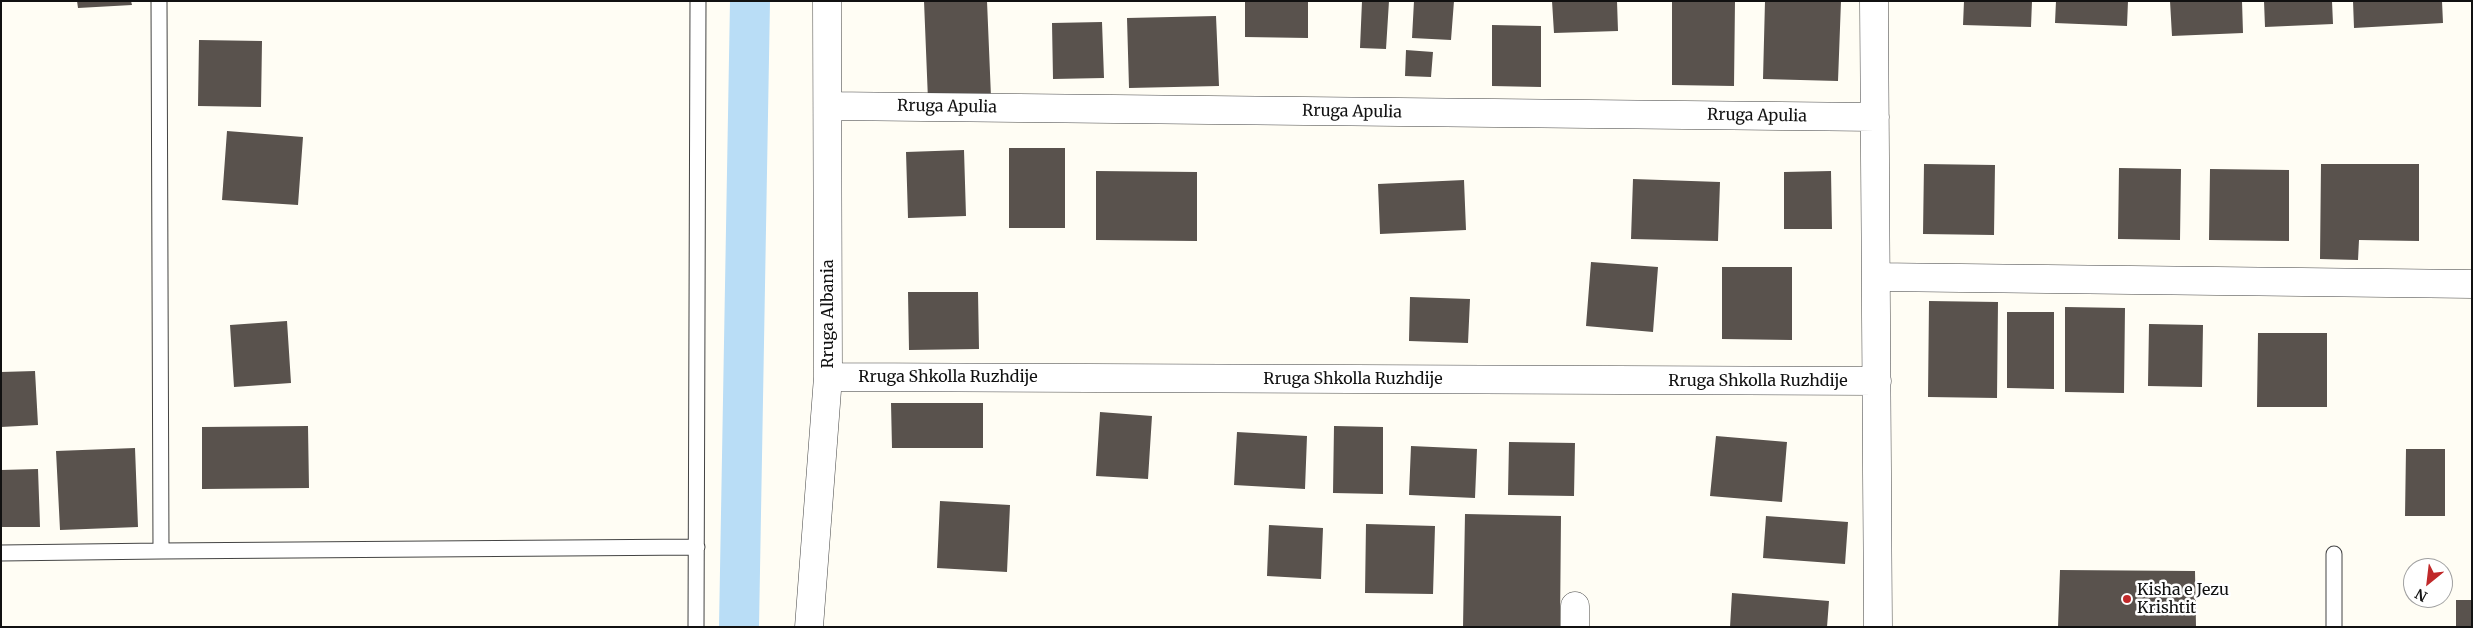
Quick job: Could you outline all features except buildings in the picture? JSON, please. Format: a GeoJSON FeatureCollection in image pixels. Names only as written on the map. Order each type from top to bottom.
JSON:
{"type":"FeatureCollection","features":[{"type":"Feature","properties":{"kind":"street","name":"Rruga Albania"},"geometry":{"type":"LineString","coordinates":[[810,627],[828,376],[827,1]]}},
{"type":"Feature","properties":{"kind":"street"},"geometry":{"type":"LineString","coordinates":[[1874,1],[1878,381],[1878,627]]}},
{"type":"Feature","properties":{"kind":"street","name":"Rruga Apulia"},"geometry":{"type":"LineString","coordinates":[[828,106],[1875,117]]}},
{"type":"Feature","properties":{"kind":"street"},"geometry":{"type":"LineString","coordinates":[[1876,277],[2472,284]]}},
{"type":"Feature","properties":{"kind":"street","name":"Rruga Shkolla Ruzhdije"},"geometry":{"type":"LineString","coordinates":[[828,376],[1878,381]]}},
{"type":"Feature","properties":{"kind":"lane"},"geometry":{"type":"LineString","coordinates":[[159,1],[161,551]]}},
{"type":"Feature","properties":{"kind":"lane"},"geometry":{"type":"LineString","coordinates":[[696,627],[698,1]]}},
{"type":"Feature","properties":{"kind":"lane"},"geometry":{"type":"LineString","coordinates":[[1,553],[697,547]]}},
{"type":"Feature","properties":{"kind":"lane"},"geometry":{"type":"LineString","coordinates":[[2334,554],[2334,627]]}},
{"type":"Feature","properties":{"kind":"waterway"},"geometry":{"type":"LineString","coordinates":[[739,627],[750,1]]}},
{"type":"Feature","properties":{"kind":"place","name":"Kisha e Jezu Krishtit"},"geometry":{"type":"Point","coordinates":[2127,599]}}]}
